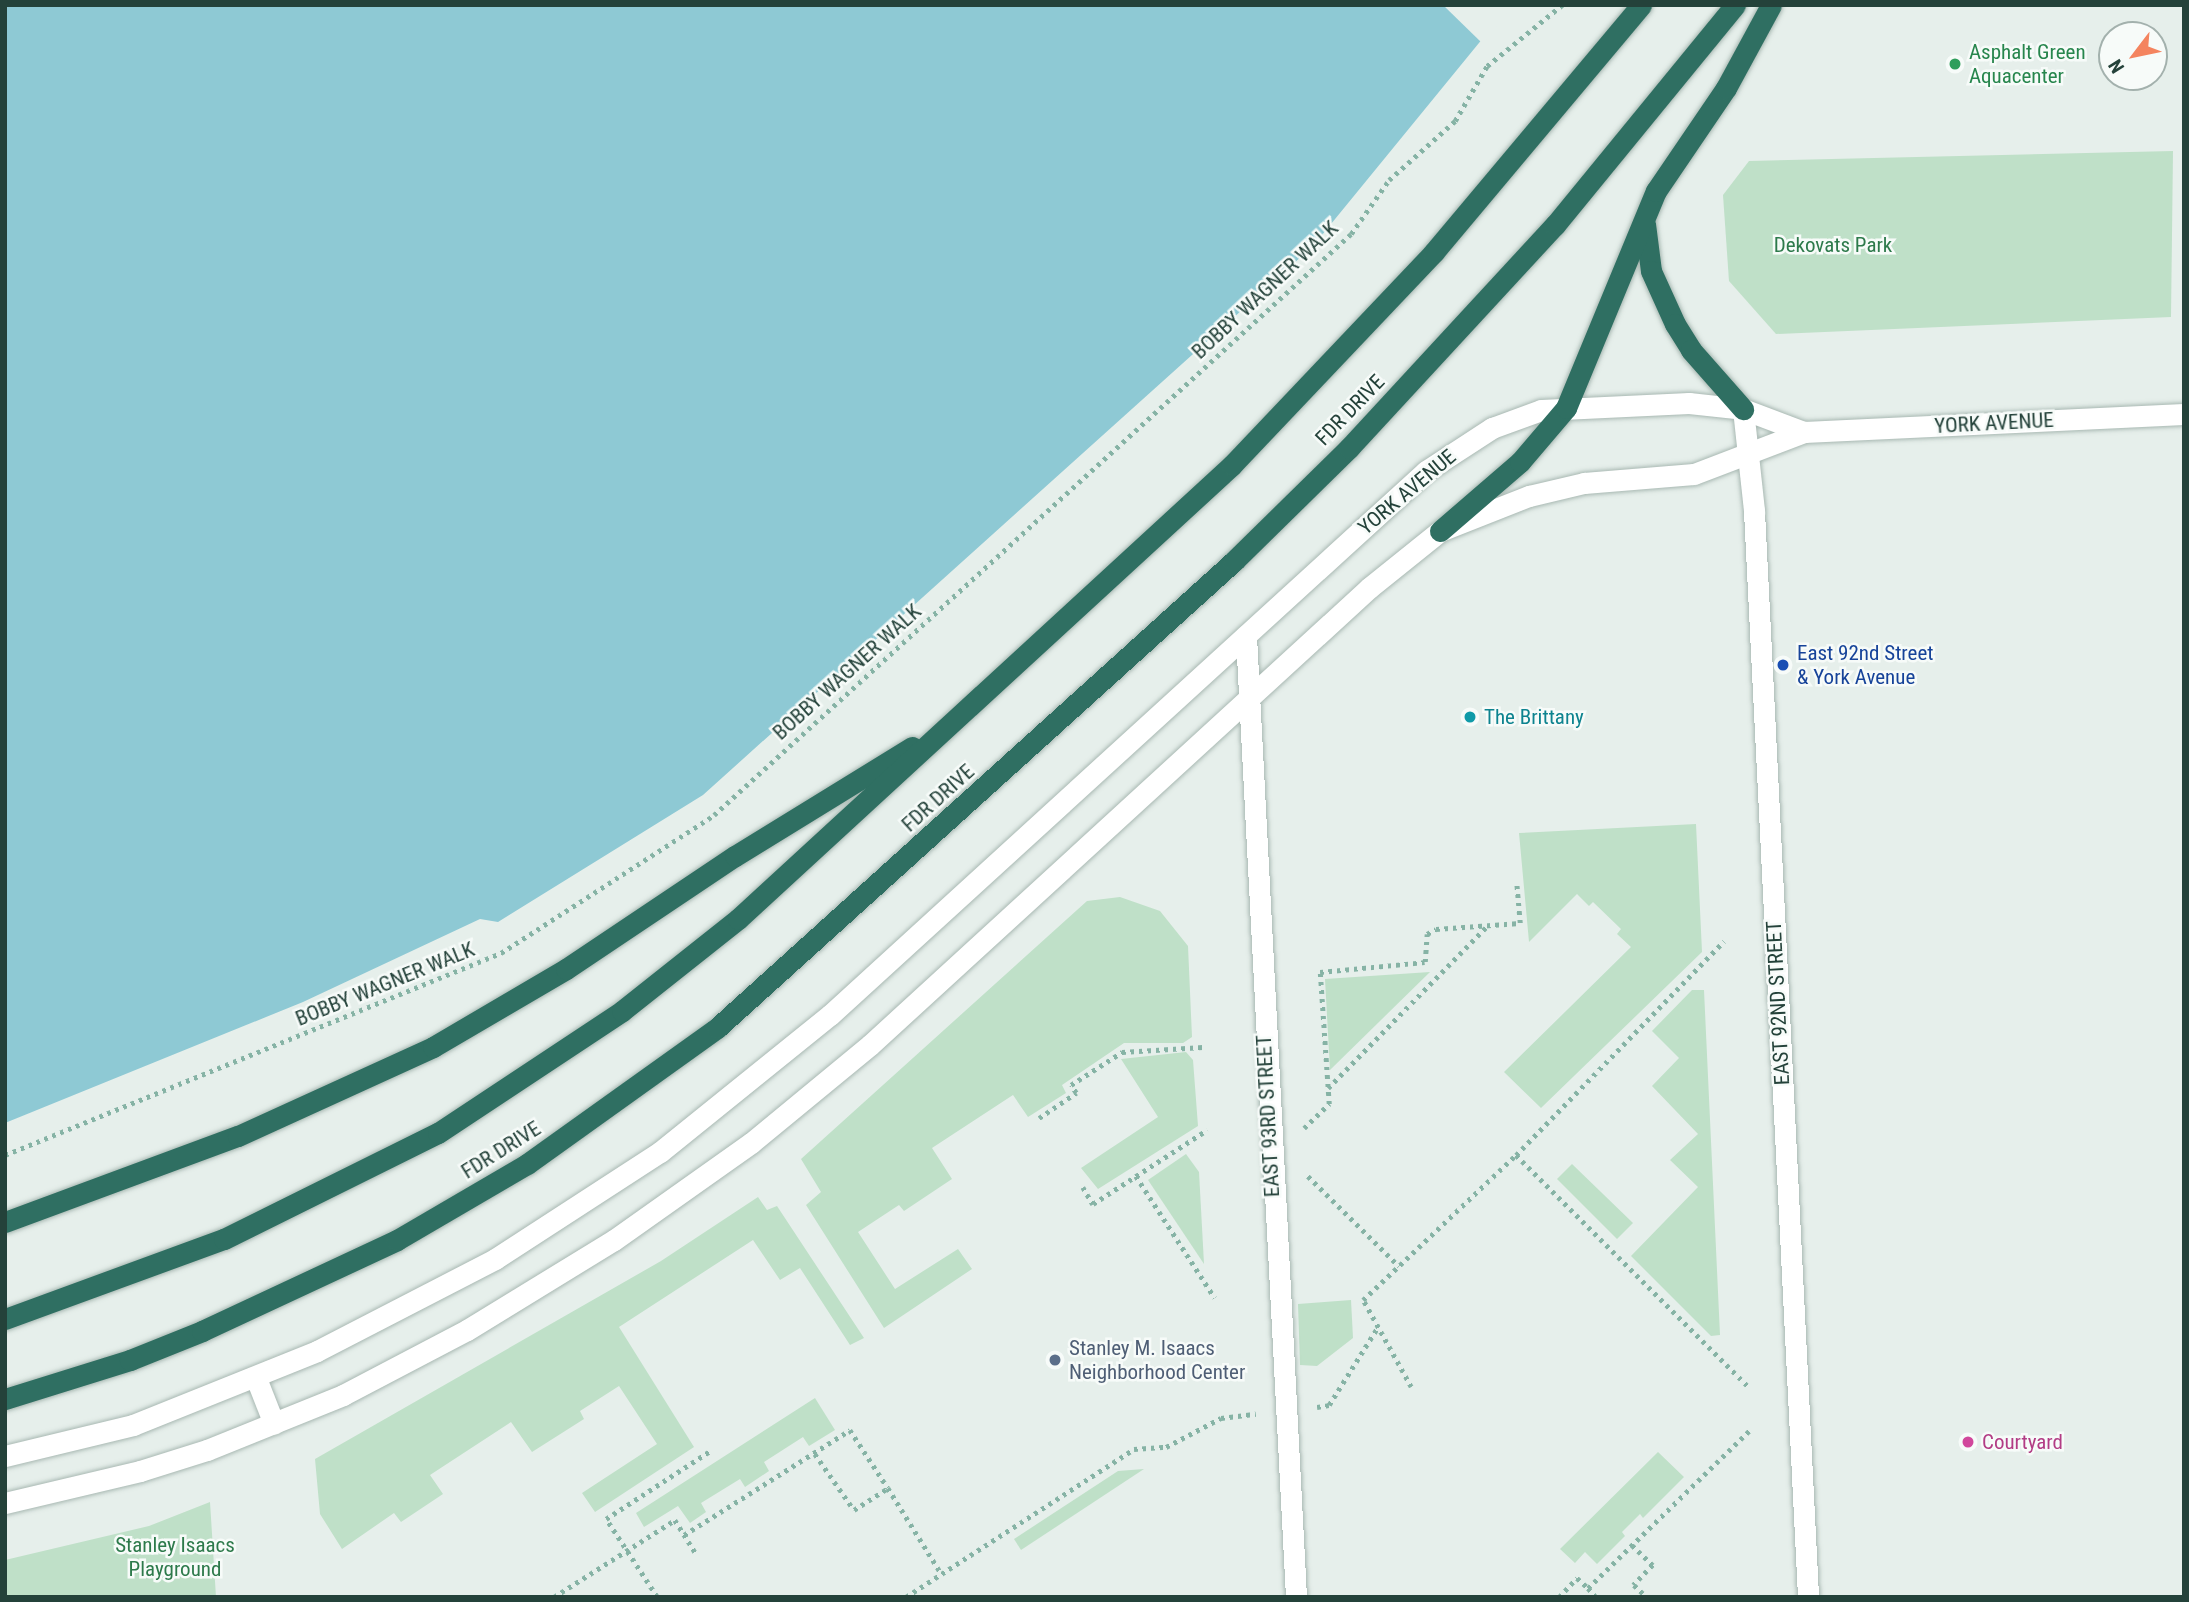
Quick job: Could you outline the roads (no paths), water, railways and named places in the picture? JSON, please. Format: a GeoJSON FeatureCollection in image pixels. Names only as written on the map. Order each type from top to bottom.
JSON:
{"type":"FeatureCollection","features":[{"type":"Feature","properties":{"kind":"highway"},"geometry":{"type":"LineString","coordinates":[[5,1319],[89,1291],[300,1205],[438,1133],[502,1094],[622,1011],[738,919],[1222,474],[1333,362],[1434,252],[1641,5]]}},
{"type":"Feature","properties":{"kind":"highway","name":"FDR DRIVE"},"geometry":{"type":"LineString","coordinates":[[5,1399],[131,1360],[337,1270],[459,1205],[658,1073],[756,995],[1234,561],[1349,448],[1555,225],[1735,5]]}},
{"type":"Feature","properties":{"kind":"highway"},"geometry":{"type":"LineString","coordinates":[[1440,531],[1520,462],[1566,408],[1667,171],[1726,88],[1771,5]]}},
{"type":"Feature","properties":{"kind":"highway"},"geometry":{"type":"LineString","coordinates":[[1644,220],[1651,271],[1675,324],[1691,350],[1743,409]]}},
{"type":"Feature","properties":{"kind":"highway"},"geometry":{"type":"LineString","coordinates":[[5,1222],[238,1136],[433,1047],[566,969],[735,856],[955,720]]}},
{"type":"Feature","properties":{"kind":"main road","name":"YORK AVENUE"},"geometry":{"type":"LineString","coordinates":[[1246,636],[1426,471],[1458,448],[1512,419],[1566,408],[1689,403],[1743,409],[1804,432]]}},
{"type":"Feature","properties":{"kind":"main road","name":"EAST 92ND STREET"},"geometry":{"type":"LineString","coordinates":[[1743,409],[1749,456],[1808,1597]]}},
{"type":"Feature","properties":{"kind":"main road","name":"YORK AVENUE"},"geometry":{"type":"LineString","coordinates":[[1249,697],[1440,531],[1530,496],[1584,483],[1694,474],[1749,456],[1804,432],[2184,414]]}},
{"type":"Feature","properties":{"kind":"main road","name":"EAST 93RD STREET"},"geometry":{"type":"LineString","coordinates":[[1246,636],[1296,1597]]}},
{"type":"Feature","properties":{"kind":"main road"},"geometry":{"type":"LineString","coordinates":[[5,1457],[132,1425],[257,1378],[495,1259],[670,1145],[830,1015],[1246,636]]}},
{"type":"Feature","properties":{"kind":"main road"},"geometry":{"type":"LineString","coordinates":[[5,1503],[140,1471],[274,1424],[343,1395],[477,1324],[614,1240],[751,1143],[901,1018],[1249,697]]}},
{"type":"Feature","properties":{"kind":"main road"},"geometry":{"type":"LineString","coordinates":[[257,1378],[274,1424]]}},
{"type":"Feature","properties":{"kind":"water"},"geometry":{"type":"Polygon","coordinates":[[[5,5],[1510,5],[1313,246],[703,795],[498,922],[480,919],[303,1002],[5,1123],[5,5]]]}},
{"type":"Feature","properties":{"kind":"place","name":"Asphalt Green Aquacenter"},"geometry":{"type":"Point","coordinates":[1955,64]}},
{"type":"Feature","properties":{"kind":"place","name":"East 92nd Street & York Avenue"},"geometry":{"type":"Point","coordinates":[1783,665]}},
{"type":"Feature","properties":{"kind":"place","name":"The Brittany"},"geometry":{"type":"Point","coordinates":[1470,717]}},
{"type":"Feature","properties":{"kind":"place","name":"Stanley M. Isaacs Neighborhood Center"},"geometry":{"type":"Point","coordinates":[1055,1360]}},
{"type":"Feature","properties":{"kind":"place","name":"Courtyard"},"geometry":{"type":"Point","coordinates":[1968,1442]}},
{"type":"Feature","properties":{"kind":"park label","name":"Dekovats Park"},"geometry":{"type":"Point","coordinates":[1833,245]}},
{"type":"Feature","properties":{"kind":"park label","name":"Stanley Isaacs Playground"},"geometry":{"type":"Point","coordinates":[175,1557]}}]}
